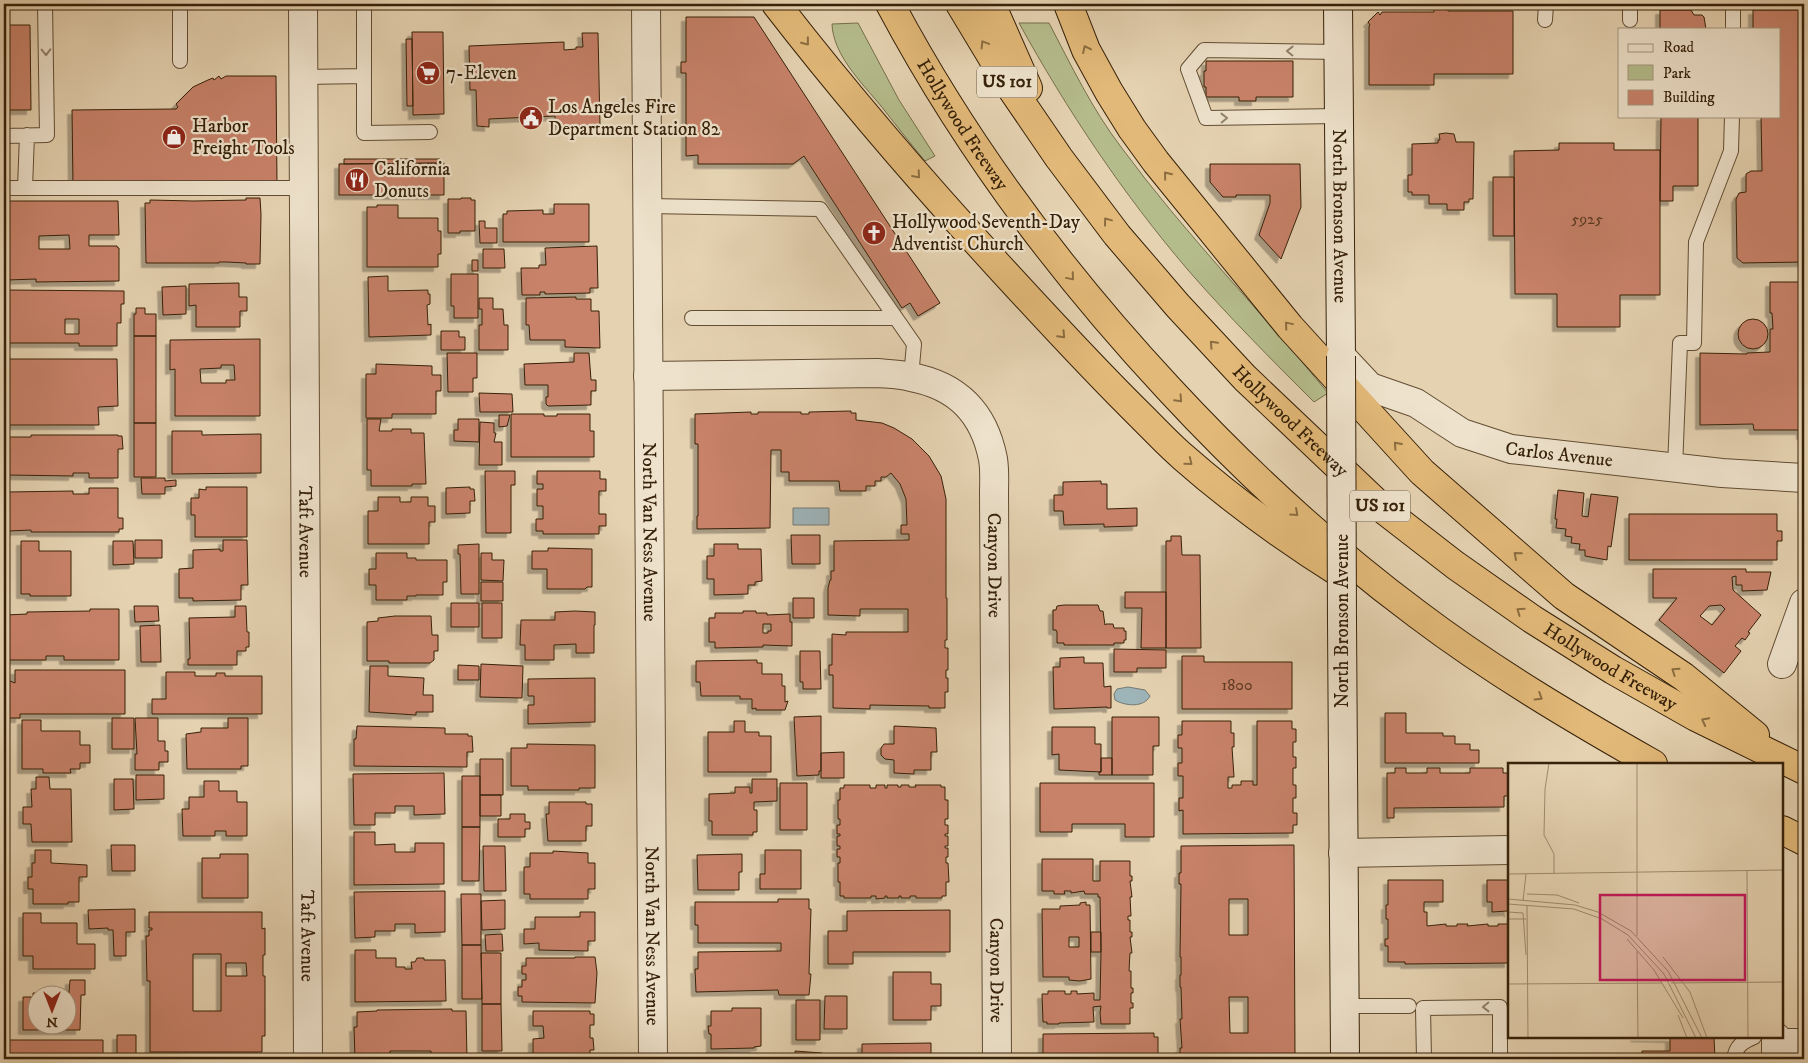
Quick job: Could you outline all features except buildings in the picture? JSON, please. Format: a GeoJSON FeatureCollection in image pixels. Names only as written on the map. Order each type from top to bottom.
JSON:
{"type":"FeatureCollection","features":[{"type":"Feature","properties":{"kind":"highway"},"geometry":{"type":"LineString","coordinates":[[776,4],[886,138],[974,240],[1077,351],[1182,457],[1277,531],[1498,671]]}},
{"type":"Feature","properties":{"kind":"highway","name":"Hollywood Freeway"},"geometry":{"type":"LineString","coordinates":[[890,4],[954,115],[1009,196],[1068,274],[1137,354],[1199,421],[1269,490],[1344,557],[1418,615],[1498,671],[1581,723],[1651,763]]}},
{"type":"Feature","properties":{"kind":"highway","name":"Hollywood Freeway"},"geometry":{"type":"LineString","coordinates":[[960,4],[1007,82],[1058,158],[1117,234],[1178,306],[1245,378],[1384,510],[1455,565],[1532,619],[1613,670],[1696,717],[1804,770]]}},
{"type":"Feature","properties":{"kind":"highway"},"geometry":{"type":"LineString","coordinates":[[991,4],[1058,158]]}},
{"type":"Feature","properties":{"kind":"highway"},"geometry":{"type":"LineString","coordinates":[[1068,4],[1081,39],[1097,71],[1132,129],[1156,162],[1290,328],[1422,472],[1564,596],[1684,677],[1748,728],[1779,759]]}},
{"type":"Feature","properties":{"kind":"highway"},"geometry":{"type":"LineString","coordinates":[[1783,831],[1804,842]]}},
{"type":"Feature","properties":{"kind":"street","name":"Taft Avenue"},"geometry":{"type":"LineString","coordinates":[[303,4],[308,1059]]}},
{"type":"Feature","properties":{"kind":"street","name":"North Van Ness Avenue"},"geometry":{"type":"LineString","coordinates":[[646,4],[654,1059]]}},
{"type":"Feature","properties":{"kind":"street","name":"North Bronson Avenue"},"geometry":{"type":"LineString","coordinates":[[1338,4],[1345,1059]]}},
{"type":"Feature","properties":{"kind":"street","name":"Carlos Avenue"},"geometry":{"type":"LineString","coordinates":[[1341,356],[1370,387],[1416,402],[1462,433],[1511,449],[1722,473],[1804,478]]}},
{"type":"Feature","properties":{"kind":"street","name":"Canyon Drive"},"geometry":{"type":"LineString","coordinates":[[648,376],[877,373],[912,377],[939,386],[961,398],[976,416],[987,437],[993,461],[997,1059]]}},
{"type":"Feature","properties":{"kind":"street"},"geometry":{"type":"LineString","coordinates":[[1782,664],[1804,603]]}},
{"type":"Feature","properties":{"kind":"street"},"geometry":{"type":"LineString","coordinates":[[1343,853],[1508,850]]}},
{"type":"Feature","properties":{"kind":"lane"},"geometry":{"type":"LineString","coordinates":[[4,136],[47,135],[46,4]]}},
{"type":"Feature","properties":{"kind":"lane"},"geometry":{"type":"LineString","coordinates":[[180,4],[180,61]]}},
{"type":"Feature","properties":{"kind":"lane"},"geometry":{"type":"LineString","coordinates":[[364,4],[364,133],[430,132]]}},
{"type":"Feature","properties":{"kind":"lane"},"geometry":{"type":"LineString","coordinates":[[1545,20],[1546,4]]}},
{"type":"Feature","properties":{"kind":"lane"},"geometry":{"type":"LineString","coordinates":[[1630,4],[1630,20]]}},
{"type":"Feature","properties":{"kind":"lane"},"geometry":{"type":"LineString","coordinates":[[1733,4],[1733,28]]}},
{"type":"Feature","properties":{"kind":"lane"},"geometry":{"type":"LineString","coordinates":[[1339,52],[1204,50],[1188,69],[1206,118],[1339,116]]}},
{"type":"Feature","properties":{"kind":"lane"},"geometry":{"type":"LineString","coordinates":[[304,77],[364,76]]}},
{"type":"Feature","properties":{"kind":"lane"},"geometry":{"type":"LineString","coordinates":[[1675,468],[1680,344],[1694,343],[1696,242],[1731,152],[1732,118]]}},
{"type":"Feature","properties":{"kind":"lane"},"geometry":{"type":"LineString","coordinates":[[25,188],[27,136]]}},
{"type":"Feature","properties":{"kind":"lane"},"geometry":{"type":"LineString","coordinates":[[4,188],[305,188]]}},
{"type":"Feature","properties":{"kind":"lane"},"geometry":{"type":"LineString","coordinates":[[647,206],[820,209],[914,344],[912,377]]}},
{"type":"Feature","properties":{"kind":"lane"},"geometry":{"type":"LineString","coordinates":[[692,318],[896,318]]}},
{"type":"Feature","properties":{"kind":"lane"},"geometry":{"type":"LineString","coordinates":[[1345,1006],[1409,1006]]}},
{"type":"Feature","properties":{"kind":"lane"},"geometry":{"type":"LineString","coordinates":[[1424,1059],[1423,1008],[1500,1007],[1500,1059]]}},
{"type":"Feature","properties":{"kind":"lane"},"geometry":{"type":"LineString","coordinates":[[1773,1044],[1804,1036]]}},
{"type":"Feature","properties":{"kind":"lane"},"geometry":{"type":"LineString","coordinates":[[1734,1059],[1737,1048],[1742,1042],[1804,1048]]}},
{"type":"Feature","properties":{"kind":"green space"},"geometry":{"type":"Polygon","coordinates":[[[858,23],[899,100],[935,156],[925,161],[857,78],[843,58],[837,47],[832,24],[858,23]]]}},
{"type":"Feature","properties":{"kind":"green space"},"geometry":{"type":"Polygon","coordinates":[[[1019,23],[1049,23],[1091,102],[1110,132],[1145,179],[1328,393],[1314,402],[1234,321],[1188,270],[1141,212],[1097,151],[1019,23]]]}},
{"type":"Feature","properties":{"kind":"water"},"geometry":{"type":"Polygon","coordinates":[[[793,508],[829,508],[829,525],[793,525],[793,508]]]}},
{"type":"Feature","properties":{"kind":"water"},"geometry":{"type":"Polygon","coordinates":[[[1128,687],[1145,690],[1150,696],[1143,703],[1134,705],[1124,704],[1115,700],[1114,694],[1117,689],[1128,687]]]}},
{"type":"Feature","properties":{"kind":"place","name":"7-Eleven"},"geometry":{"type":"Point","coordinates":[428,73]}},
{"type":"Feature","properties":{"kind":"place","name":"Los Angeles Fire Department Station 82"},"geometry":{"type":"Point","coordinates":[531,118]}},
{"type":"Feature","properties":{"kind":"place","name":"Harbor Freight Tools"},"geometry":{"type":"Point","coordinates":[174,137]}},
{"type":"Feature","properties":{"kind":"place","name":"California Donuts"},"geometry":{"type":"Point","coordinates":[357,180]}},
{"type":"Feature","properties":{"kind":"place","name":"Hollywood Seventh-Day Adventist Church"},"geometry":{"type":"Point","coordinates":[874,233]}}]}
